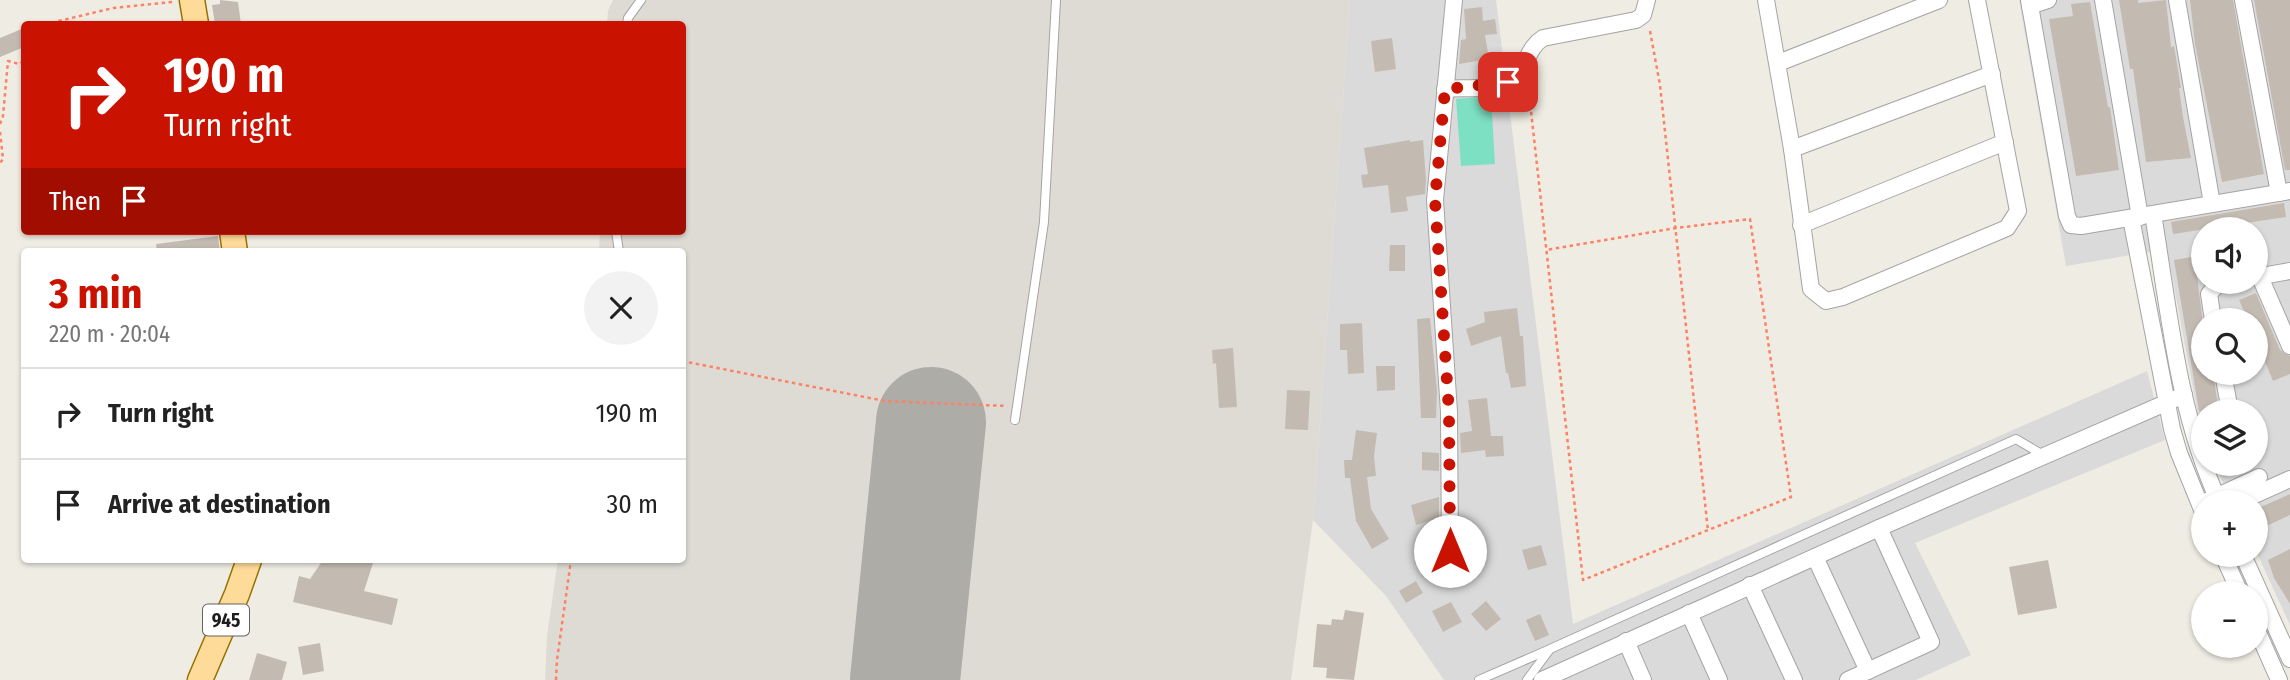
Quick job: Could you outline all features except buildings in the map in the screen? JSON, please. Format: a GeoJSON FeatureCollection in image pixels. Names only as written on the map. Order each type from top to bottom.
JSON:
{"type":"FeatureCollection","features":[{"type":"Feature","properties":{"kind":"main road"},"geometry":{"type":"LineString","coordinates":[[182,1],[194,21]]}},
{"type":"Feature","properties":{"kind":"main road","name":"945"},"geometry":{"type":"LineString","coordinates":[[200,680],[248,563]]}},
{"type":"Feature","properties":{"kind":"street"},"geometry":{"type":"LineString","coordinates":[[1450,551],[1449,412],[1435,200],[1454,0]]}},
{"type":"Feature","properties":{"kind":"street"},"geometry":{"type":"LineString","coordinates":[[1766,0],[1792,149],[1811,289],[1826,301],[1843,297],[2007,228],[2018,211],[1977,0]]}},
{"type":"Feature","properties":{"kind":"street"},"geometry":{"type":"LineString","coordinates":[[1778,63],[1940,0]]}},
{"type":"Feature","properties":{"kind":"street"},"geometry":{"type":"LineString","coordinates":[[2048,0],[2029,3],[2069,221],[2071,225],[2081,226],[2285,192],[2243,0]]}},
{"type":"Feature","properties":{"kind":"street"},"geometry":{"type":"LineString","coordinates":[[2103,0],[2141,216],[2137,251],[2166,401],[2179,453],[2200,490]]}},
{"type":"Feature","properties":{"kind":"street"},"geometry":{"type":"LineString","coordinates":[[2177,0],[2212,204]]}},
{"type":"Feature","properties":{"kind":"street"},"geometry":{"type":"LineString","coordinates":[[1445,89],[1508,82],[1517,75],[1535,44],[1543,38],[1636,20],[1645,8]]}},
{"type":"Feature","properties":{"kind":"street"},"geometry":{"type":"LineString","coordinates":[[1792,149],[1993,74]]}},
{"type":"Feature","properties":{"kind":"street"},"geometry":{"type":"LineString","coordinates":[[1801,226],[2005,142]]}},
{"type":"Feature","properties":{"kind":"street"},"geometry":{"type":"LineString","coordinates":[[2141,216],[2159,247],[2184,395],[2205,490]]}},
{"type":"Feature","properties":{"kind":"street"},"geometry":{"type":"LineString","coordinates":[[2137,251],[2159,247]]}},
{"type":"Feature","properties":{"kind":"street"},"geometry":{"type":"LineString","coordinates":[[2268,275],[2290,271]]}},
{"type":"Feature","properties":{"kind":"street"},"geometry":{"type":"LineString","coordinates":[[2266,294],[2290,346]]}},
{"type":"Feature","properties":{"kind":"street"},"geometry":{"type":"LineString","coordinates":[[1542,680],[1815,556],[2184,395]]}},
{"type":"Feature","properties":{"kind":"street"},"geometry":{"type":"LineString","coordinates":[[2234,490],[2259,477],[2290,479]]}},
{"type":"Feature","properties":{"kind":"street"},"geometry":{"type":"LineString","coordinates":[[1848,680],[1931,642],[1879,528]]}},
{"type":"Feature","properties":{"kind":"street"},"geometry":{"type":"LineString","coordinates":[[1815,556],[1868,671]]}},
{"type":"Feature","properties":{"kind":"street"},"geometry":{"type":"LineString","coordinates":[[2248,567],[2290,659]]}},
{"type":"Feature","properties":{"kind":"street"},"geometry":{"type":"LineString","coordinates":[[1751,585],[1794,680]]}},
{"type":"Feature","properties":{"kind":"street"},"geometry":{"type":"LineString","coordinates":[[1689,613],[1719,680]]}},
{"type":"Feature","properties":{"kind":"street"},"geometry":{"type":"LineString","coordinates":[[1626,641],[1643,680]]}},
{"type":"Feature","properties":{"kind":"street"},"geometry":{"type":"LineString","coordinates":[[2268,655],[2279,680]]}},
{"type":"Feature","properties":{"kind":"lane"},"geometry":{"type":"LineString","coordinates":[[628,21],[641,0]]}},
{"type":"Feature","properties":{"kind":"lane"},"geometry":{"type":"LineString","coordinates":[[1015,419],[1044,222],[1056,0]]}},
{"type":"Feature","properties":{"kind":"lane"},"geometry":{"type":"LineString","coordinates":[[1479,680],[2016,439],[2043,455]]}},
{"type":"Feature","properties":{"kind":"lane"},"geometry":{"type":"LineString","coordinates":[[1527,680],[1550,649]]}},
{"type":"Feature","properties":{"kind":"path"},"geometry":{"type":"LineString","coordinates":[[59,21],[113,8],[182,1]]}},
{"type":"Feature","properties":{"kind":"path"},"geometry":{"type":"LineString","coordinates":[[1645,8],[1660,85],[1707,531]]}},
{"type":"Feature","properties":{"kind":"path"},"geometry":{"type":"LineString","coordinates":[[0,124],[8,61],[21,63]]}},
{"type":"Feature","properties":{"kind":"path"},"geometry":{"type":"LineString","coordinates":[[1524,63],[1532,110],[1546,250],[1583,580],[1791,497],[1750,219],[1676,228],[1546,250]]}},
{"type":"Feature","properties":{"kind":"path"},"geometry":{"type":"LineString","coordinates":[[0,132],[3,159],[0,163]]}},
{"type":"Feature","properties":{"kind":"path"},"geometry":{"type":"LineString","coordinates":[[686,362],[884,401],[1017,406]]}},
{"type":"Feature","properties":{"kind":"path"},"geometry":{"type":"LineString","coordinates":[[556,680],[571,563]]}},
{"type":"Feature","properties":{"kind":"shaded area"},"geometry":{"type":"Polygon","coordinates":[[[613,0],[1350,0],[1313,520],[1291,680],[545,680],[547,636],[558,563],[686,563],[686,248],[599,248],[600,235],[686,235],[686,21],[607,21],[613,0]]]}},
{"type":"Feature","properties":{"kind":"shaded area"},"geometry":{"type":"Polygon","coordinates":[[[1350,0],[1496,0],[1573,624],[2147,371],[2165,440],[1915,543],[1971,655],[1916,680],[1444,680],[1386,596],[1313,520],[1350,0]]]}},
{"type":"Feature","properties":{"kind":"shaded area"},"geometry":{"type":"Polygon","coordinates":[[[2019,0],[2290,0],[2290,625],[2263,567],[2268,567],[2268,490],[2226,490],[2220,476],[2268,476],[2268,399],[2195,399],[2192,385],[2268,385],[2268,308],[2191,308],[2191,378],[2167,249],[2066,266],[2019,0]]]}},
{"type":"Feature","properties":{"kind":"green space"},"geometry":{"type":"Polygon","coordinates":[[[1491,96],[1495,164],[1461,166],[1456,99],[1491,96]]]}},
{"type":"Feature","properties":{"kind":"runway"},"geometry":{"type":"LineString","coordinates":[[905,680],[931,422]]}},
{"type":"Feature","properties":{"kind":"route"},"geometry":{"type":"LineString","coordinates":[[1450,551],[1449,412],[1435,200],[1445,89],[1508,82]]}}]}
